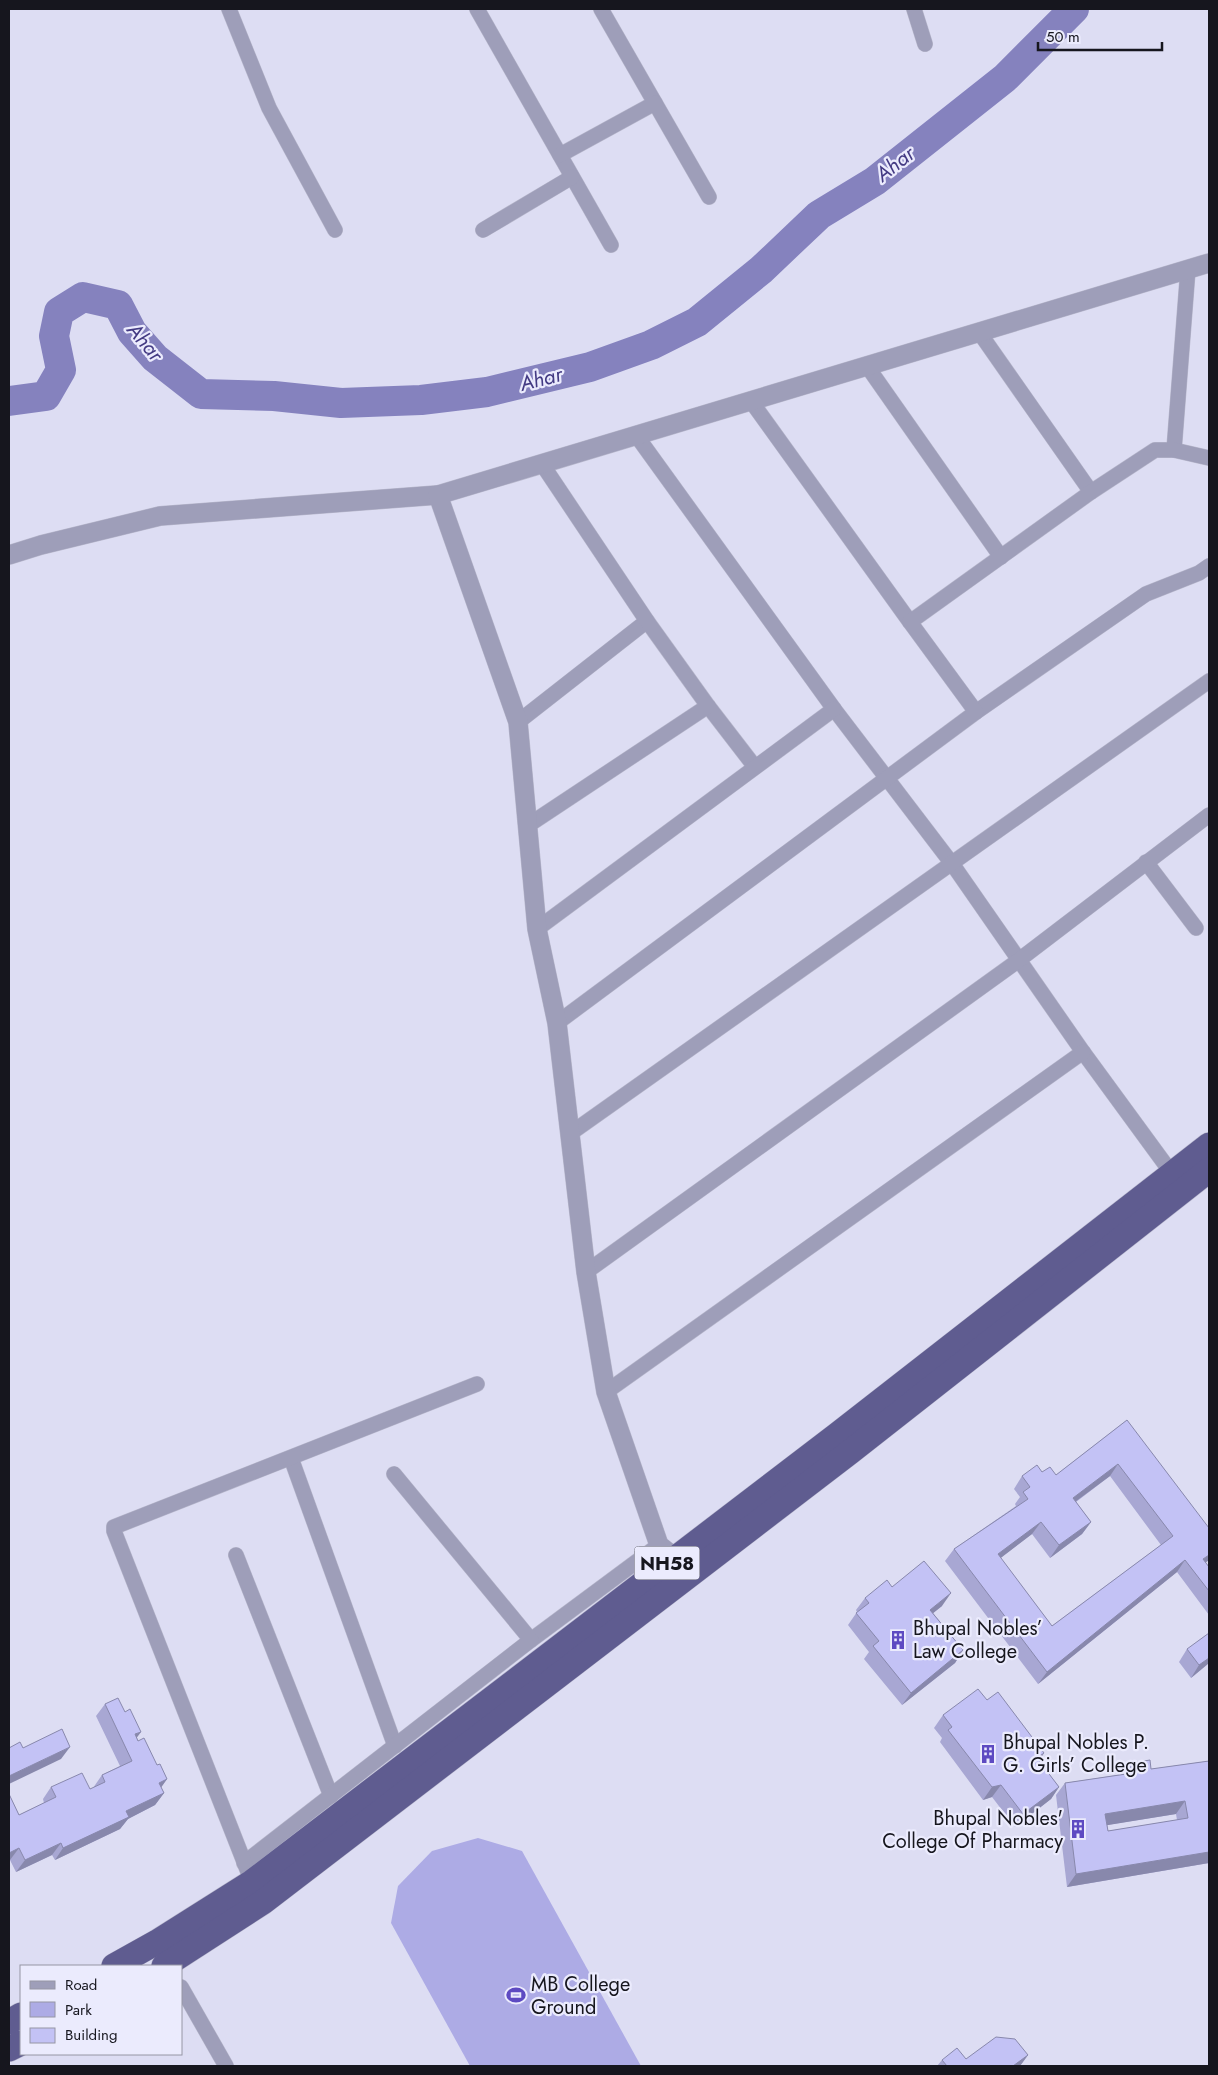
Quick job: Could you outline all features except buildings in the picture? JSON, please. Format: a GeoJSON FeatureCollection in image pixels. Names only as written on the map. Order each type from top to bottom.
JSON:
{"type":"FeatureCollection","features":[{"type":"Feature","properties":{"kind":"highway","name":"NH58"},"geometry":{"type":"LineString","coordinates":[[168,1965],[263,1902],[1178,1182],[1209,1145]]}},
{"type":"Feature","properties":{"kind":"highway","name":"NH58"},"geometry":{"type":"LineString","coordinates":[[1178,1182],[1209,1170]]}},
{"type":"Feature","properties":{"kind":"highway","name":"NH58"},"geometry":{"type":"LineString","coordinates":[[116,1965],[157,1942],[667,1551],[844,1444]]}},
{"type":"Feature","properties":{"kind":"street"},"geometry":{"type":"LineString","coordinates":[[229,9],[269,108],[335,230]]}},
{"type":"Feature","properties":{"kind":"street"},"geometry":{"type":"LineString","coordinates":[[477,9],[611,245]]}},
{"type":"Feature","properties":{"kind":"street"},"geometry":{"type":"LineString","coordinates":[[601,9],[709,197]]}},
{"type":"Feature","properties":{"kind":"street"},"geometry":{"type":"LineString","coordinates":[[914,9],[925,44]]}},
{"type":"Feature","properties":{"kind":"street"},"geometry":{"type":"LineString","coordinates":[[560,155],[655,103]]}},
{"type":"Feature","properties":{"kind":"street"},"geometry":{"type":"LineString","coordinates":[[483,230],[572,177]]}},
{"type":"Feature","properties":{"kind":"street"},"geometry":{"type":"LineString","coordinates":[[9,555],[41,545],[160,516],[438,495],[1209,263]]}},
{"type":"Feature","properties":{"kind":"street"},"geometry":{"type":"LineString","coordinates":[[1174,450],[1188,269]]}},
{"type":"Feature","properties":{"kind":"street"},"geometry":{"type":"LineString","coordinates":[[979,332],[1091,492]]}},
{"type":"Feature","properties":{"kind":"street"},"geometry":{"type":"LineString","coordinates":[[867,366],[1001,558]]}},
{"type":"Feature","properties":{"kind":"street"},"geometry":{"type":"LineString","coordinates":[[751,401],[976,712]]}},
{"type":"Feature","properties":{"kind":"street"},"geometry":{"type":"LineString","coordinates":[[636,435],[834,709],[953,865],[1083,1052],[1178,1182]]}},
{"type":"Feature","properties":{"kind":"street"},"geometry":{"type":"LineString","coordinates":[[910,622],[1091,492],[1155,450],[1174,450],[1209,458]]}},
{"type":"Feature","properties":{"kind":"street"},"geometry":{"type":"LineString","coordinates":[[542,464],[647,622],[755,767]]}},
{"type":"Feature","properties":{"kind":"street"},"geometry":{"type":"LineString","coordinates":[[438,495],[518,722],[537,930],[557,1023],[586,1272],[606,1392],[667,1551],[531,1640],[331,1796],[248,1872],[114,1528],[477,1384]]}},
{"type":"Feature","properties":{"kind":"street"},"geometry":{"type":"LineString","coordinates":[[557,1023],[976,712],[1146,594],[1199,573],[1209,566]]}},
{"type":"Feature","properties":{"kind":"street"},"geometry":{"type":"LineString","coordinates":[[518,722],[647,622]]}},
{"type":"Feature","properties":{"kind":"street"},"geometry":{"type":"LineString","coordinates":[[571,1133],[953,865],[1209,681]]}},
{"type":"Feature","properties":{"kind":"street"},"geometry":{"type":"LineString","coordinates":[[527,826],[708,706]]}},
{"type":"Feature","properties":{"kind":"street"},"geometry":{"type":"LineString","coordinates":[[537,930],[834,709]]}},
{"type":"Feature","properties":{"kind":"street"},"geometry":{"type":"LineString","coordinates":[[586,1272],[1019,960],[1209,815]]}},
{"type":"Feature","properties":{"kind":"street"},"geometry":{"type":"LineString","coordinates":[[1146,862],[1196,928]]}},
{"type":"Feature","properties":{"kind":"street"},"geometry":{"type":"LineString","coordinates":[[606,1392],[1083,1052]]}},
{"type":"Feature","properties":{"kind":"street"},"geometry":{"type":"LineString","coordinates":[[291,1458],[395,1746]]}},
{"type":"Feature","properties":{"kind":"street"},"geometry":{"type":"LineString","coordinates":[[394,1474],[531,1640]]}},
{"type":"Feature","properties":{"kind":"street"},"geometry":{"type":"LineString","coordinates":[[236,1555],[331,1796]]}},
{"type":"Feature","properties":{"kind":"street"},"geometry":{"type":"LineString","coordinates":[[182,1989],[226,2066]]}},
{"type":"Feature","properties":{"kind":"green space","name":"MB College Ground"},"geometry":{"type":"Polygon","coordinates":[[[478,1838],[522,1851],[641,2066],[470,2066],[391,1923],[398,1886],[432,1851],[478,1838]]]}},
{"type":"Feature","properties":{"kind":"waterway","name":"Ahar"},"geometry":{"type":"LineString","coordinates":[[9,401],[46,396],[61,370],[54,336],[59,312],[83,297],[118,305],[132,332],[155,358],[201,394],[274,396],[341,403],[421,400],[487,392],[590,367],[651,345],[697,322],[761,270],[819,215],[875,181],[1005,78],[1074,9]]}},
{"type":"Feature","properties":{"kind":"place","name":"Bhupal Nobles’ Law College"},"geometry":{"type":"Point","coordinates":[898,1640]}},
{"type":"Feature","properties":{"kind":"place","name":"Bhupal Nobles P. G. Girls’ College"},"geometry":{"type":"Point","coordinates":[988,1754]}},
{"type":"Feature","properties":{"kind":"place","name":"Bhupal Nobles' College Of Pharmacy"},"geometry":{"type":"Point","coordinates":[1078,1829]}},
{"type":"Feature","properties":{"kind":"place","name":"MB College Ground"},"geometry":{"type":"Point","coordinates":[516,1995]}}]}
